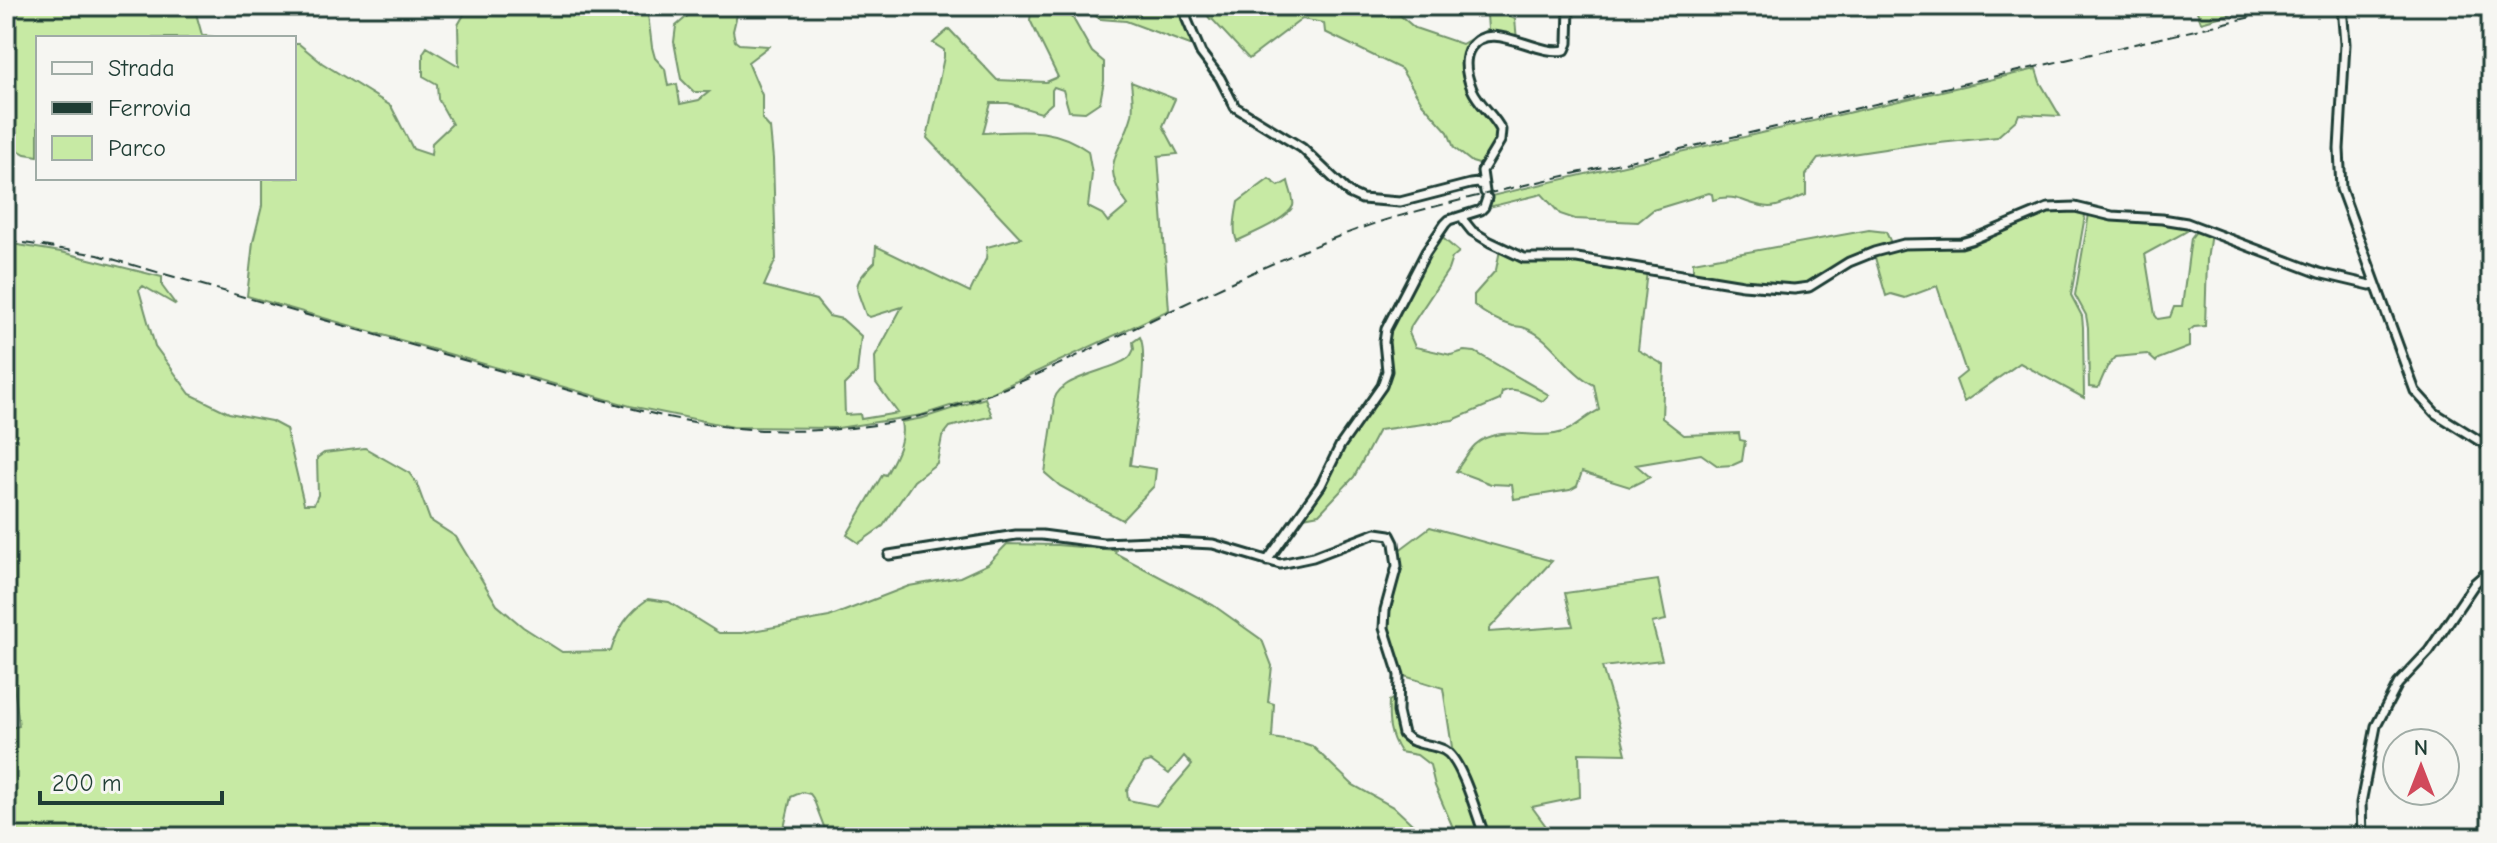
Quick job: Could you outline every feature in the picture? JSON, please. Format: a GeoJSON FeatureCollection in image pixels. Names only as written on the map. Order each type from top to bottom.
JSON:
{"type":"FeatureCollection","features":[{"type":"Feature","properties":{"kind":"street"},"geometry":{"type":"LineString","coordinates":[[1184,6],[1201,53],[1220,78],[1235,107],[1302,148],[1349,193],[1362,199],[1396,202],[1474,183],[1485,192]]}},
{"type":"Feature","properties":{"kind":"street"},"geometry":{"type":"LineString","coordinates":[[1267,561],[1321,485],[1340,446],[1382,386],[1387,371],[1386,329],[1426,252],[1449,220],[1484,207],[1482,171],[1500,141],[1501,130],[1472,88],[1467,71],[1468,51],[1476,41],[1486,36],[1554,51],[1565,50],[1569,6]]}},
{"type":"Feature","properties":{"kind":"street"},"geometry":{"type":"LineString","coordinates":[[2342,6],[2345,44],[2340,179],[2344,202],[2415,391],[2435,413],[2491,448]]}},
{"type":"Feature","properties":{"kind":"street"},"geometry":{"type":"LineString","coordinates":[[1463,217],[1472,231],[1524,258],[1577,258],[1743,285],[1794,289],[1809,287],[1849,262],[1874,252],[1919,242],[1961,243],[2048,208],[2063,205],[2112,216],[2187,223],[2319,273],[2370,285],[2375,283]]}},
{"type":"Feature","properties":{"kind":"street"},"geometry":{"type":"LineString","coordinates":[[889,555],[1016,535],[1042,535],[1103,543],[1151,541],[1213,544],[1280,564],[1313,557],[1376,533],[1390,535],[1397,566],[1385,610],[1384,628],[1399,675],[1398,712],[1403,734],[1411,741],[1439,748],[1452,755],[1485,837]]}},
{"type":"Feature","properties":{"kind":"street"},"geometry":{"type":"LineString","coordinates":[[2362,837],[2361,803],[2376,726],[2398,684],[2429,651],[2475,583],[2491,569]]}},
{"type":"Feature","properties":{"kind":"green space"},"geometry":{"type":"Polygon","coordinates":[[[6,6],[194,6],[202,35],[208,36],[36,36],[36,156],[25,154],[6,143],[6,6]]]}},
{"type":"Feature","properties":{"kind":"green space"},"geometry":{"type":"Polygon","coordinates":[[[469,6],[647,6],[655,58],[665,69],[668,86],[677,84],[680,104],[699,100],[709,92],[694,92],[681,79],[674,42],[676,26],[699,6],[739,6],[733,31],[735,41],[769,46],[748,62],[762,95],[762,119],[770,128],[773,159],[776,259],[764,286],[816,300],[829,316],[842,319],[861,336],[857,372],[844,385],[845,415],[860,414],[861,419],[898,413],[876,383],[875,357],[902,307],[870,317],[866,315],[857,286],[875,262],[876,246],[970,292],[986,259],[987,247],[1021,238],[927,138],[944,57],[944,50],[933,43],[949,29],[997,80],[1046,82],[1058,77],[1030,20],[1032,6],[1066,6],[1092,52],[1104,62],[1100,102],[1085,112],[1069,111],[1063,90],[1054,87],[1052,103],[1041,113],[1008,103],[991,103],[983,133],[1025,131],[1050,134],[1063,137],[1088,151],[1092,174],[1088,207],[1102,214],[1108,222],[1128,205],[1114,179],[1113,168],[1132,115],[1131,82],[1175,99],[1163,126],[1178,154],[1158,156],[1169,310],[991,393],[922,415],[838,428],[733,427],[630,406],[247,296],[253,242],[262,206],[262,180],[296,180],[296,44],[391,106],[413,149],[431,155],[432,143],[452,124],[438,99],[437,84],[423,76],[423,53],[427,47],[459,66],[458,25],[469,6]]]}},
{"type":"Feature","properties":{"kind":"green space"},"geometry":{"type":"Polygon","coordinates":[[[1082,6],[1179,6],[1193,46],[1126,21],[1100,19],[1082,6]]]}},
{"type":"Feature","properties":{"kind":"green space"},"geometry":{"type":"Polygon","coordinates":[[[1201,6],[1389,6],[1415,28],[1462,44],[1488,29],[1487,15],[1482,6],[1515,19],[1517,40],[1486,34],[1467,49],[1470,88],[1499,129],[1498,140],[1482,165],[1472,162],[1454,148],[1448,132],[1422,103],[1401,69],[1325,32],[1324,23],[1302,19],[1249,59],[1201,6]]]}},
{"type":"Feature","properties":{"kind":"green space"},"geometry":{"type":"Polygon","coordinates":[[[2195,6],[2242,6],[2233,13],[2201,22],[2195,6]]]}},
{"type":"Feature","properties":{"kind":"green space"},"geometry":{"type":"Polygon","coordinates":[[[2036,69],[2060,116],[2019,114],[1997,137],[1925,143],[1818,159],[1806,175],[1806,195],[1778,206],[1761,206],[1735,198],[1713,200],[1709,193],[1653,210],[1638,222],[1575,219],[1560,214],[1542,194],[1485,208],[1487,197],[2036,69]]]}},
{"type":"Feature","properties":{"kind":"green space"},"geometry":{"type":"Polygon","coordinates":[[[1269,179],[1279,186],[1288,181],[1293,206],[1276,221],[1237,241],[1238,202],[1269,179]]]}},
{"type":"Feature","properties":{"kind":"green space"},"geometry":{"type":"Polygon","coordinates":[[[2057,206],[2086,210],[2071,295],[2082,316],[2084,398],[2020,363],[1964,402],[1956,380],[1966,372],[1937,286],[1905,298],[1891,294],[1886,296],[1874,254],[1913,245],[1966,244],[2057,206]]]}},
{"type":"Feature","properties":{"kind":"green space"},"geometry":{"type":"Polygon","coordinates":[[[2089,214],[2159,219],[2187,226],[2187,231],[2145,254],[2158,319],[2170,317],[2174,307],[2182,307],[2191,238],[2198,229],[2211,233],[2205,326],[2189,331],[2189,347],[2156,362],[2147,354],[2116,357],[2107,367],[2098,388],[2089,387],[2088,327],[2086,315],[2075,295],[2089,214]]]}},
{"type":"Feature","properties":{"kind":"green space"},"geometry":{"type":"Polygon","coordinates":[[[1869,230],[1886,232],[1892,245],[1803,287],[1693,274],[1693,262],[1869,230]]]}},
{"type":"Feature","properties":{"kind":"green space"},"geometry":{"type":"Polygon","coordinates":[[[1438,234],[1459,252],[1452,258],[1448,270],[1411,326],[1409,333],[1415,347],[1451,355],[1475,352],[1549,395],[1543,401],[1517,390],[1507,390],[1502,392],[1500,400],[1453,420],[1379,430],[1354,477],[1319,514],[1298,518],[1347,437],[1387,380],[1386,332],[1438,234]]]}},
{"type":"Feature","properties":{"kind":"green space"},"geometry":{"type":"Polygon","coordinates":[[[6,243],[61,252],[162,277],[162,286],[176,305],[143,286],[139,290],[155,346],[190,394],[229,413],[271,421],[286,429],[304,504],[314,504],[318,495],[317,458],[324,453],[365,448],[409,473],[416,482],[430,520],[456,537],[497,605],[523,627],[562,652],[611,651],[625,622],[648,599],[669,602],[719,633],[742,633],[829,617],[909,586],[960,577],[988,564],[1007,544],[1116,550],[1115,553],[1213,605],[1262,640],[1272,666],[1268,702],[1274,704],[1272,738],[1312,746],[1353,785],[1395,808],[1426,837],[828,837],[813,798],[802,792],[791,797],[782,837],[6,837],[6,729],[19,726],[12,669],[6,666],[12,661],[6,612],[6,243]],[[1184,756],[1169,774],[1151,761],[1144,763],[1127,790],[1128,800],[1157,806],[1192,765],[1184,756]]]}},
{"type":"Feature","properties":{"kind":"green space"},"geometry":{"type":"Polygon","coordinates":[[[1500,250],[1524,260],[1558,260],[1647,271],[1638,350],[1664,365],[1662,418],[1684,435],[1739,433],[1740,440],[1745,441],[1742,461],[1718,466],[1701,454],[1636,465],[1650,477],[1630,487],[1582,472],[1577,486],[1570,490],[1514,499],[1512,485],[1491,484],[1456,471],[1472,448],[1483,439],[1503,434],[1561,433],[1599,410],[1594,385],[1576,372],[1544,339],[1524,327],[1497,320],[1474,305],[1474,295],[1496,270],[1500,250]]]}},
{"type":"Feature","properties":{"kind":"green space"},"geometry":{"type":"Polygon","coordinates":[[[1140,337],[1143,347],[1142,379],[1130,465],[1156,469],[1154,486],[1122,520],[1060,486],[1045,473],[1054,400],[1059,390],[1128,358],[1134,349],[1133,342],[1140,337]]]}},
{"type":"Feature","properties":{"kind":"green space"},"geometry":{"type":"Polygon","coordinates":[[[985,398],[992,416],[950,427],[942,437],[937,463],[914,481],[883,526],[859,543],[847,535],[896,456],[902,436],[901,422],[985,398]]]}},
{"type":"Feature","properties":{"kind":"green space"},"geometry":{"type":"Polygon","coordinates":[[[1430,527],[1552,561],[1489,632],[1573,626],[1565,593],[1658,580],[1666,620],[1652,623],[1662,660],[1602,667],[1626,754],[1579,753],[1580,797],[1532,807],[1554,837],[1487,837],[1453,754],[1443,688],[1401,675],[1387,636],[1388,602],[1398,551],[1430,527]]]}},
{"type":"Feature","properties":{"kind":"green space"},"geometry":{"type":"Polygon","coordinates":[[[1397,696],[1403,739],[1444,752],[1454,760],[1483,837],[1457,837],[1435,786],[1430,765],[1417,755],[1400,752],[1396,746],[1391,734],[1389,701],[1397,696]]]}},
{"type":"Feature","properties":{"kind":"railway"},"geometry":{"type":"LineString","coordinates":[[6,240],[98,255],[667,417],[765,430],[831,430],[898,421],[994,393],[1276,262],[1399,216],[2299,6]]}}]}
